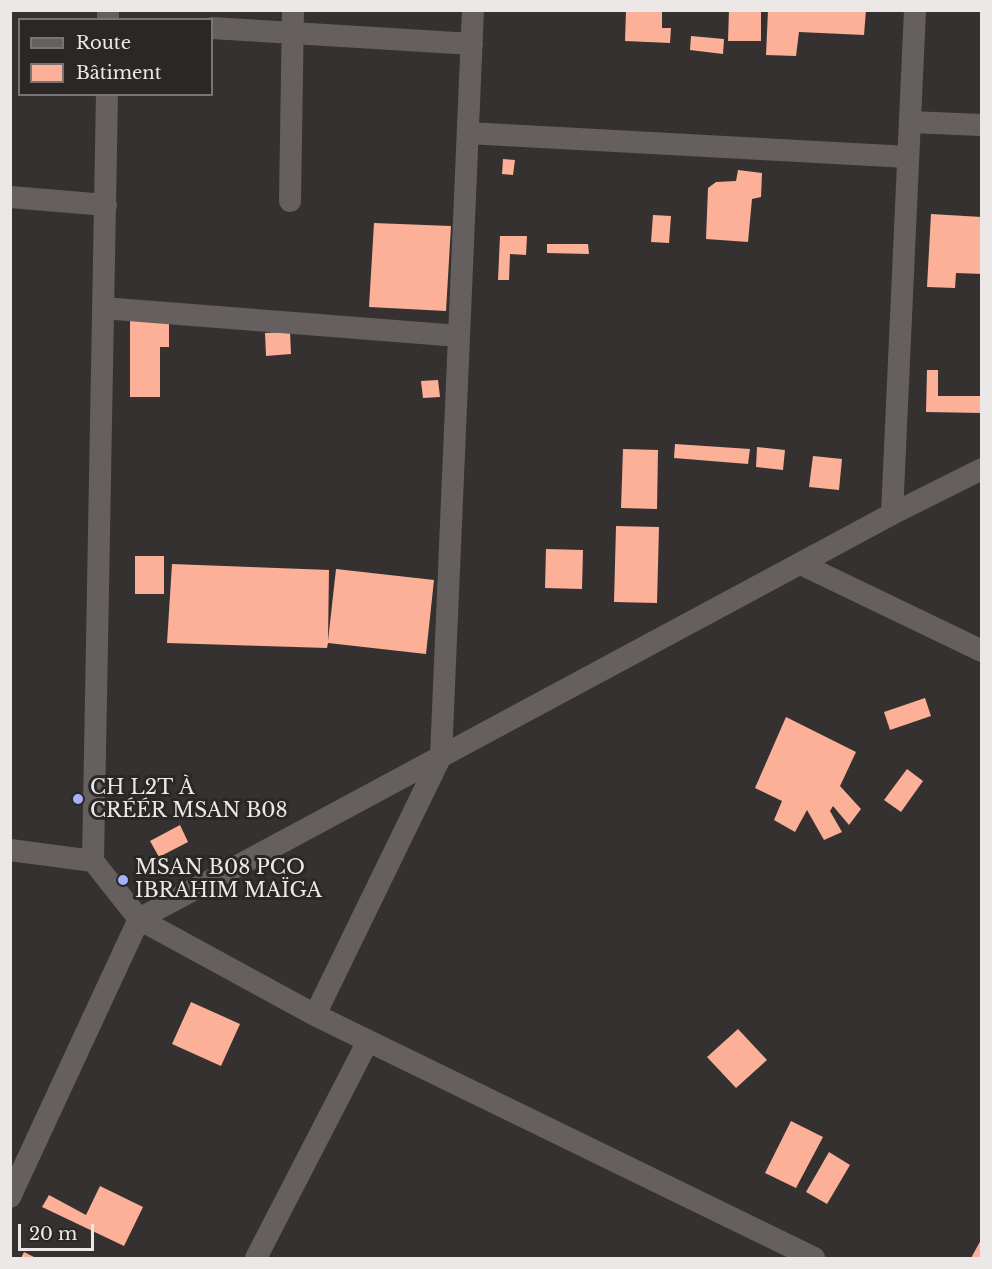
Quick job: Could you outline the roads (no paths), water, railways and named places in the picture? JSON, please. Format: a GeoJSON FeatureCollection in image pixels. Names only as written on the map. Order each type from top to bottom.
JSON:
{"type":"FeatureCollection","features":[{"type":"Feature","properties":{"kind":"street"},"geometry":{"type":"LineString","coordinates":[[315,1015],[441,756],[473,10]]}},
{"type":"Feature","properties":{"kind":"street"},"geometry":{"type":"LineString","coordinates":[[892,514],[915,10]]}},
{"type":"Feature","properties":{"kind":"street"},"geometry":{"type":"LineString","coordinates":[[213,28],[293,22],[472,44]]}},
{"type":"Feature","properties":{"kind":"street"},"geometry":{"type":"LineString","coordinates":[[290,201],[293,22]]}},
{"type":"Feature","properties":{"kind":"street"},"geometry":{"type":"LineString","coordinates":[[107,96],[93,861],[139,919],[315,1015],[814,1258]]}},
{"type":"Feature","properties":{"kind":"street"},"geometry":{"type":"LineString","coordinates":[[910,122],[981,125]]}},
{"type":"Feature","properties":{"kind":"street"},"geometry":{"type":"LineString","coordinates":[[468,132],[908,157]]}},
{"type":"Feature","properties":{"kind":"street"},"geometry":{"type":"LineString","coordinates":[[10,197],[105,205]]}},
{"type":"Feature","properties":{"kind":"street"},"geometry":{"type":"LineString","coordinates":[[103,308],[459,336]]}},
{"type":"Feature","properties":{"kind":"street"},"geometry":{"type":"LineString","coordinates":[[10,1197],[139,919],[892,514],[981,469]]}},
{"type":"Feature","properties":{"kind":"street"},"geometry":{"type":"LineString","coordinates":[[801,564],[981,651]]}},
{"type":"Feature","properties":{"kind":"street"},"geometry":{"type":"LineString","coordinates":[[10,850],[93,861]]}},
{"type":"Feature","properties":{"kind":"street"},"geometry":{"type":"LineString","coordinates":[[256,1258],[368,1041]]}},
{"type":"Feature","properties":{"kind":"place","name":"CH L2T À CRÉÉR MSAN B08"},"geometry":{"type":"Point","coordinates":[78,799]}},
{"type":"Feature","properties":{"kind":"place","name":"MSAN B08 PCO IBRAHIM MAÏGA"},"geometry":{"type":"Point","coordinates":[123,880]}}]}
